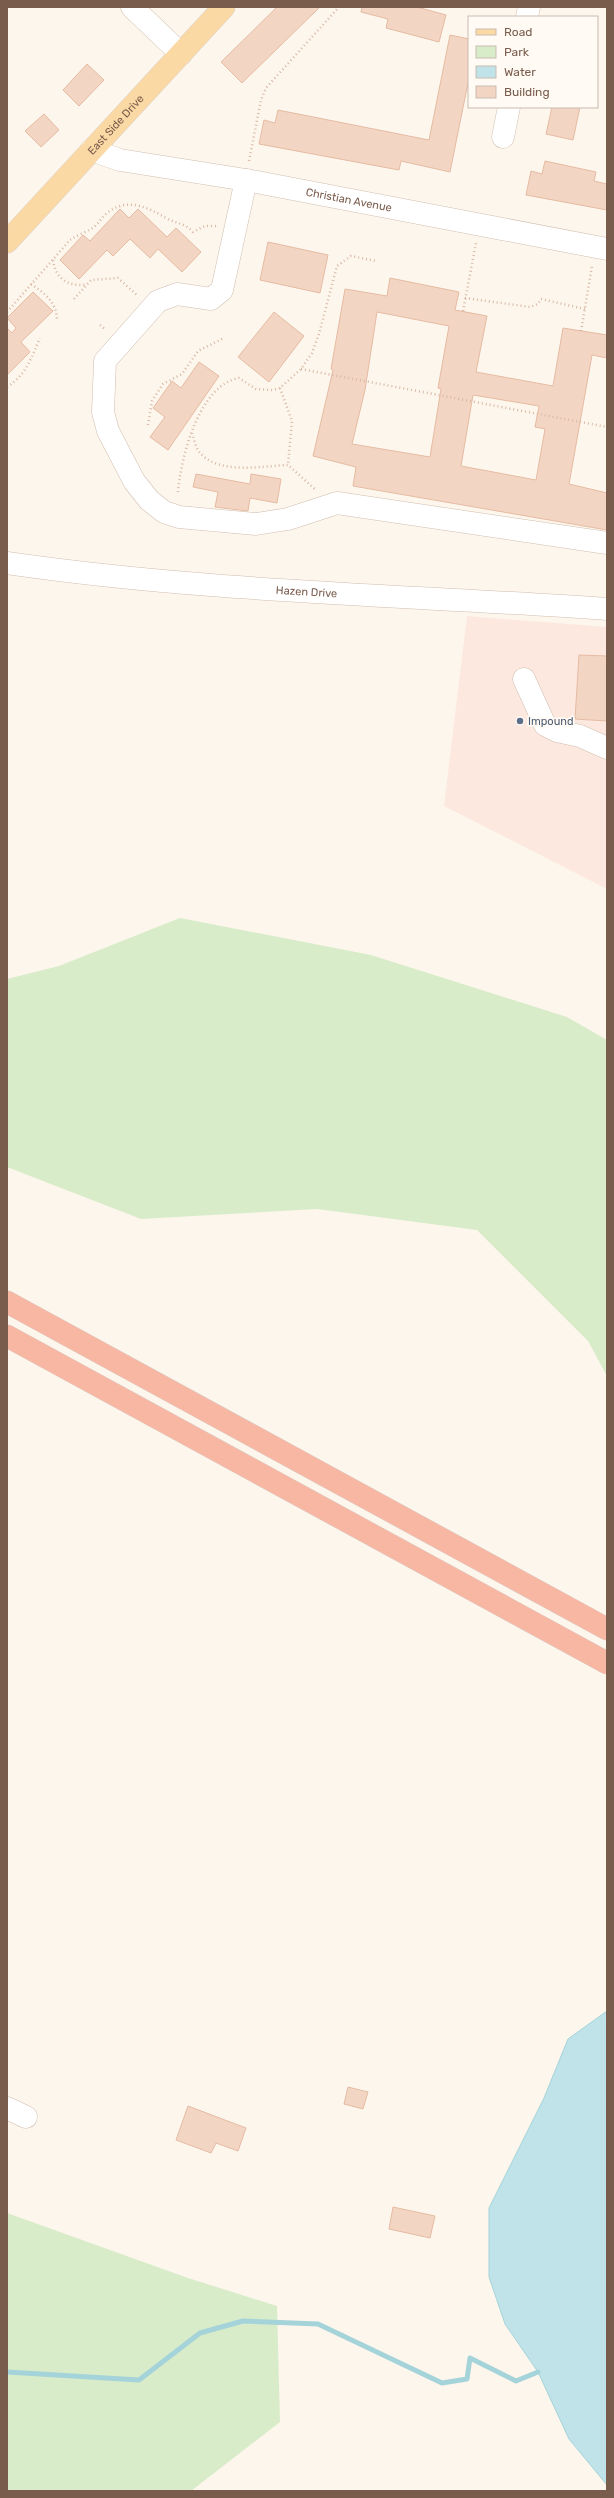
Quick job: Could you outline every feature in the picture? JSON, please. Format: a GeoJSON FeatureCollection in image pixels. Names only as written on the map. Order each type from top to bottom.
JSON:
{"type":"FeatureCollection","features":[{"type":"Feature","properties":{"kind":"highway"},"geometry":{"type":"LineString","coordinates":[[7,1302],[607,1629]]}},
{"type":"Feature","properties":{"kind":"highway"},"geometry":{"type":"LineString","coordinates":[[7,1336],[607,1663]]}},
{"type":"Feature","properties":{"kind":"main road","name":"East Side Drive"},"geometry":{"type":"LineString","coordinates":[[8,241],[224,7]]}},
{"type":"Feature","properties":{"kind":"street"},"geometry":{"type":"LineString","coordinates":[[132,7],[181,54]]}},
{"type":"Feature","properties":{"kind":"street"},"geometry":{"type":"LineString","coordinates":[[503,137],[509,108]]}},
{"type":"Feature","properties":{"kind":"street","name":"Christian Avenue"},"geometry":{"type":"LineString","coordinates":[[92,150],[120,160],[247,172],[600,256]]}},
{"type":"Feature","properties":{"kind":"street"},"geometry":{"type":"LineString","coordinates":[[247,172],[222,290],[211,299],[177,294],[158,301],[105,361],[102,412],[111,438],[134,481],[149,500],[164,512],[180,517],[256,524],[288,519],[337,502],[429,514],[607,542]]}},
{"type":"Feature","properties":{"kind":"street","name":"Hazen Drive"},"geometry":{"type":"LineString","coordinates":[[7,563],[95,576],[197,585],[607,609]]}},
{"type":"Feature","properties":{"kind":"street"},"geometry":{"type":"LineString","coordinates":[[524,679],[545,725],[557,731],[580,736],[607,748]]}},
{"type":"Feature","properties":{"kind":"street"},"geometry":{"type":"LineString","coordinates":[[7,2108],[26,2117]]}},
{"type":"Feature","properties":{"kind":"path"},"geometry":{"type":"LineString","coordinates":[[247,172],[261,100],[266,88],[339,7]]}},
{"type":"Feature","properties":{"kind":"path"},"geometry":{"type":"LineString","coordinates":[[7,312],[70,240],[82,232],[94,228],[106,214],[121,206],[132,204],[151,208],[168,219],[181,222],[193,232],[212,225]]}},
{"type":"Feature","properties":{"kind":"path"},"geometry":{"type":"LineString","coordinates":[[463,311],[476,243]]}},
{"type":"Feature","properties":{"kind":"path"},"geometry":{"type":"LineString","coordinates":[[178,492],[183,455],[191,433],[202,410],[216,390],[230,380],[244,379],[256,388],[265,391],[280,388],[301,369],[312,353],[322,327],[337,266],[351,256],[376,262]]}},
{"type":"Feature","properties":{"kind":"path"},"geometry":{"type":"LineString","coordinates":[[581,331],[585,309],[600,256]]}},
{"type":"Feature","properties":{"kind":"path"},"geometry":{"type":"LineString","coordinates":[[53,260],[56,273],[61,279],[74,286],[86,285]]}},
{"type":"Feature","properties":{"kind":"path"},"geometry":{"type":"LineString","coordinates":[[74,299],[91,280],[118,278],[130,289]]}},
{"type":"Feature","properties":{"kind":"path"},"geometry":{"type":"LineString","coordinates":[[31,284],[49,298],[56,311],[56,319]]}},
{"type":"Feature","properties":{"kind":"path"},"geometry":{"type":"LineString","coordinates":[[465,298],[530,307],[538,304],[541,299],[585,309]]}},
{"type":"Feature","properties":{"kind":"path"},"geometry":{"type":"LineString","coordinates":[[7,387],[20,378],[25,371],[40,338]]}},
{"type":"Feature","properties":{"kind":"path"},"geometry":{"type":"LineString","coordinates":[[148,425],[152,401],[163,384],[182,374],[198,351],[224,338]]}},
{"type":"Feature","properties":{"kind":"path"},"geometry":{"type":"LineString","coordinates":[[301,369],[607,427]]}},
{"type":"Feature","properties":{"kind":"path"},"geometry":{"type":"LineString","coordinates":[[280,388],[292,421],[288,465]]}},
{"type":"Feature","properties":{"kind":"path"},"geometry":{"type":"LineString","coordinates":[[191,433],[200,453],[208,460],[221,465],[236,467],[288,465],[331,504]]}},
{"type":"Feature","properties":{"kind":"shaded area"},"geometry":{"type":"Polygon","coordinates":[[[467,616],[607,627],[607,889],[444,806],[467,616]]]}},
{"type":"Feature","properties":{"kind":"green space"},"geometry":{"type":"Polygon","coordinates":[[[180,918],[371,955],[567,1017],[607,1040],[607,1376],[588,1341],[477,1230],[317,1209],[141,1219],[7,1167],[7,979],[59,966],[180,918]]]}},
{"type":"Feature","properties":{"kind":"green space"},"geometry":{"type":"Polygon","coordinates":[[[7,2213],[188,2278],[277,2306],[280,2422],[191,2491],[7,2491],[7,2213]]]}},
{"type":"Feature","properties":{"kind":"water"},"geometry":{"type":"Polygon","coordinates":[[[607,2011],[607,2485],[569,2439],[538,2372],[505,2324],[489,2277],[489,2208],[544,2098],[568,2039],[607,2011]]]}},
{"type":"Feature","properties":{"kind":"building"},"geometry":{"type":"Polygon","coordinates":[[[277,7],[320,7],[242,83],[221,62],[277,7]]]}},
{"type":"Feature","properties":{"kind":"building"},"geometry":{"type":"Polygon","coordinates":[[[362,7],[417,7],[446,15],[439,42],[386,28],[388,19],[361,12],[362,7]]]}},
{"type":"Feature","properties":{"kind":"building"},"geometry":{"type":"Polygon","coordinates":[[[450,35],[468,39],[468,83],[450,172],[401,161],[399,170],[259,144],[264,120],[275,123],[278,110],[429,140],[450,35]]]}},
{"type":"Feature","properties":{"kind":"building"},"geometry":{"type":"Polygon","coordinates":[[[87,64],[104,80],[79,106],[63,90],[87,64]]]}},
{"type":"Feature","properties":{"kind":"building"},"geometry":{"type":"Polygon","coordinates":[[[552,108],[580,108],[573,140],[546,134],[552,108]]]}},
{"type":"Feature","properties":{"kind":"building"},"geometry":{"type":"Polygon","coordinates":[[[44,114],[59,130],[41,147],[25,131],[44,114]]]}},
{"type":"Feature","properties":{"kind":"building"},"geometry":{"type":"Polygon","coordinates":[[[545,161],[596,172],[594,181],[607,184],[607,210],[526,195],[531,171],[542,174],[545,161]]]}},
{"type":"Feature","properties":{"kind":"building"},"geometry":{"type":"Polygon","coordinates":[[[120,209],[129,218],[138,209],[167,237],[176,228],[201,252],[182,272],[158,249],[150,258],[130,239],[113,256],[107,250],[79,279],[60,260],[83,235],[90,241],[120,209]]]}},
{"type":"Feature","properties":{"kind":"building"},"geometry":{"type":"Polygon","coordinates":[[[268,242],[328,255],[320,293],[260,280],[268,242]]]}},
{"type":"Feature","properties":{"kind":"building"},"geometry":{"type":"Polygon","coordinates":[[[390,278],[459,292],[455,310],[487,316],[476,372],[553,386],[563,328],[607,335],[607,358],[592,355],[569,484],[607,493],[607,530],[353,486],[356,467],[313,456],[333,370],[331,369],[345,289],[387,296],[390,278]],[[377,312],[365,390],[352,444],[430,457],[441,389],[438,388],[449,326],[377,312]],[[473,395],[461,466],[536,480],[545,429],[535,427],[539,406],[473,395]]]}},
{"type":"Feature","properties":{"kind":"building"},"geometry":{"type":"Polygon","coordinates":[[[33,292],[53,311],[21,342],[30,352],[7,375],[7,328],[12,333],[16,328],[7,318],[33,292]]]}},
{"type":"Feature","properties":{"kind":"building"},"geometry":{"type":"Polygon","coordinates":[[[274,312],[304,336],[269,382],[238,357],[274,312]]]}},
{"type":"Feature","properties":{"kind":"building"},"geometry":{"type":"Polygon","coordinates":[[[199,362],[219,376],[168,450],[150,437],[165,417],[153,408],[172,381],[181,388],[199,362]]]}},
{"type":"Feature","properties":{"kind":"building"},"geometry":{"type":"Polygon","coordinates":[[[196,474],[250,484],[251,474],[281,479],[277,503],[250,498],[248,511],[215,507],[218,492],[193,487],[196,474]]]}},
{"type":"Feature","properties":{"kind":"building"},"geometry":{"type":"Polygon","coordinates":[[[579,655],[607,656],[607,721],[575,719],[579,655]]]}},
{"type":"Feature","properties":{"kind":"building"},"geometry":{"type":"Polygon","coordinates":[[[348,2087],[368,2092],[363,2109],[344,2104],[348,2087]]]}},
{"type":"Feature","properties":{"kind":"building"},"geometry":{"type":"Polygon","coordinates":[[[188,2106],[246,2128],[238,2151],[216,2143],[211,2153],[176,2140],[188,2106]]]}},
{"type":"Feature","properties":{"kind":"building"},"geometry":{"type":"Polygon","coordinates":[[[393,2207],[435,2216],[430,2238],[389,2229],[393,2207]]]}},
{"type":"Feature","properties":{"kind":"waterway"},"geometry":{"type":"LineString","coordinates":[[7,2372],[139,2380],[200,2333],[243,2321],[318,2324],[442,2383],[467,2379],[470,2358],[516,2381],[538,2372]]}},
{"type":"Feature","properties":{"kind":"place","name":"Impound"},"geometry":{"type":"Point","coordinates":[520,721]}}]}
